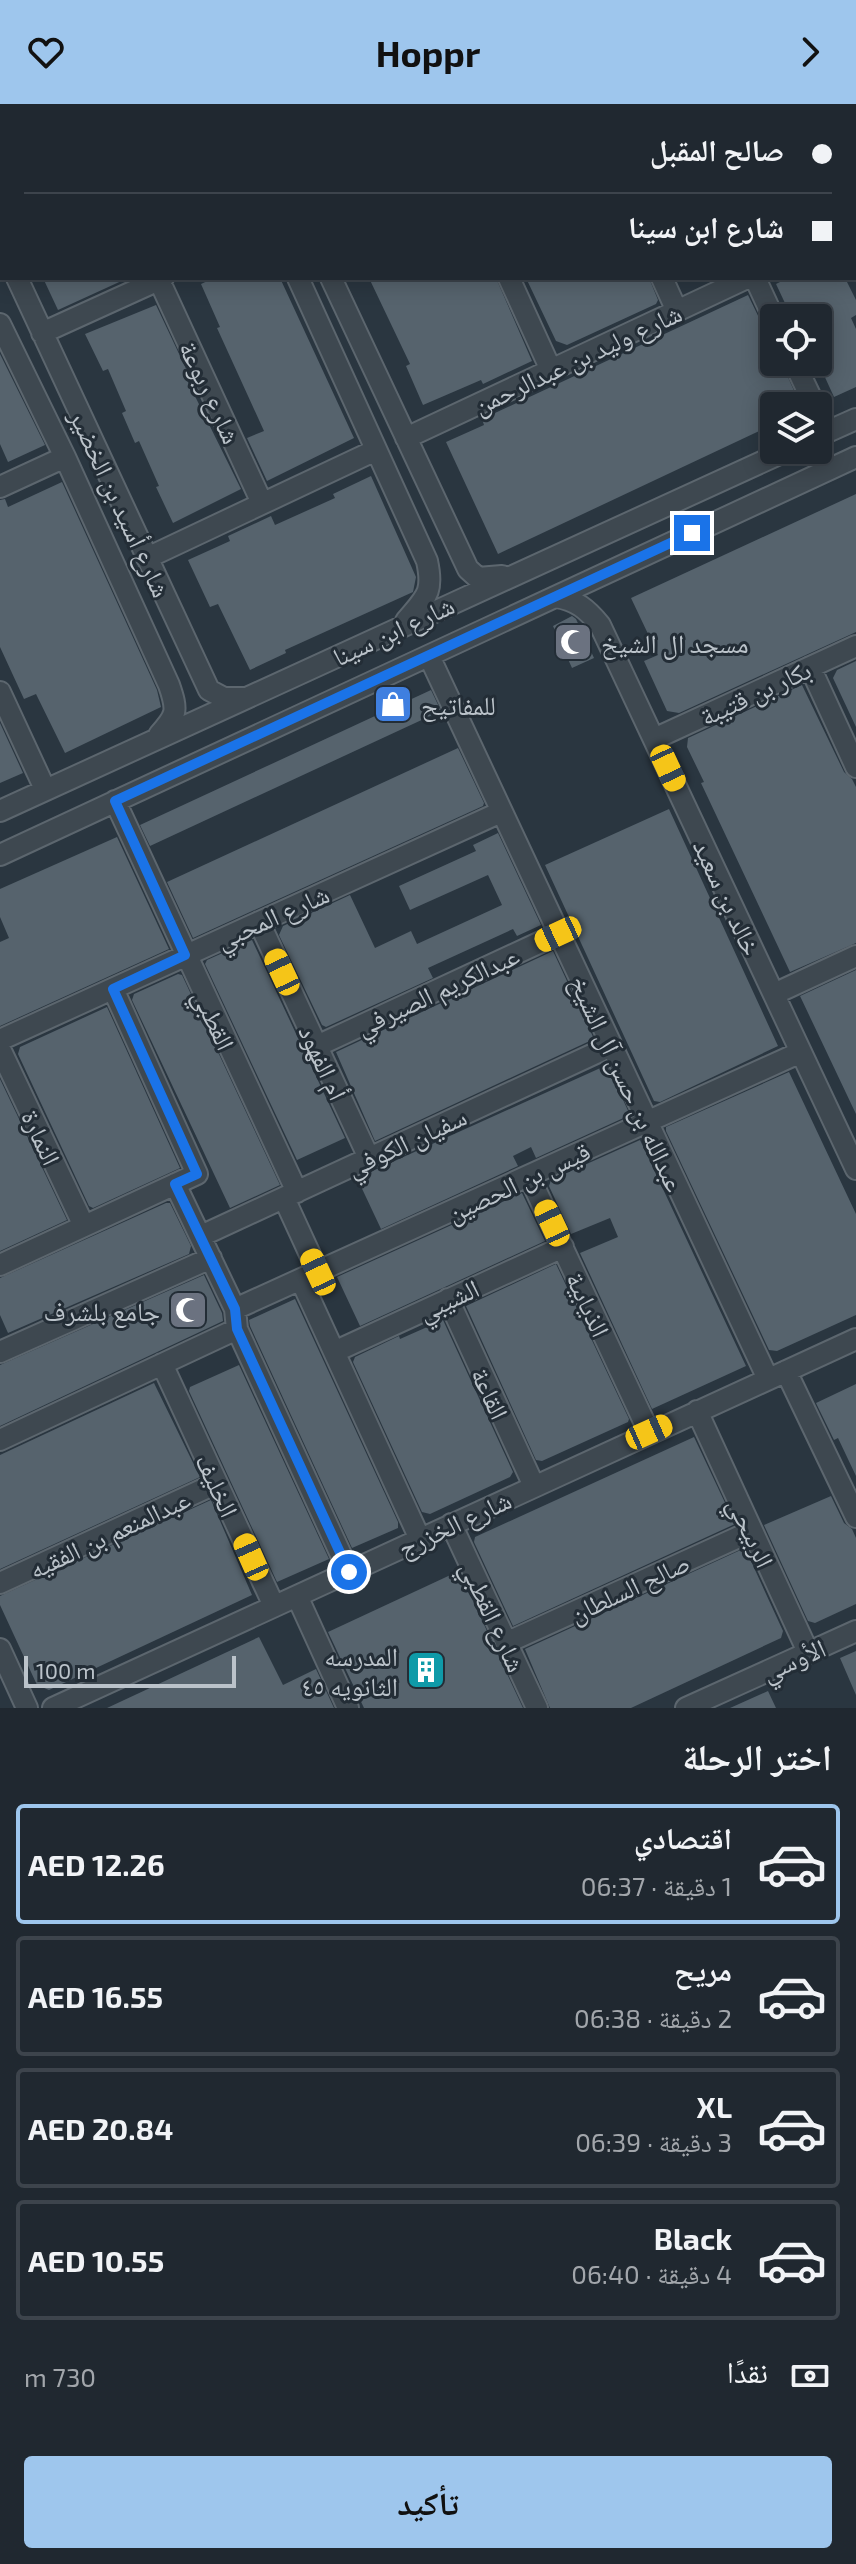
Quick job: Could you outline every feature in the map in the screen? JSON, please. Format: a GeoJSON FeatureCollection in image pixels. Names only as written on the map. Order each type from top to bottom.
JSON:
{"type":"FeatureCollection","features":[{"type":"Feature","properties":{"kind":"street","name":"شارع أسيد بن الخضير"},"geometry":{"type":"LineString","coordinates":[[18,280],[209,690],[224,698],[249,698]]}},
{"type":"Feature","properties":{"kind":"street"},"geometry":{"type":"LineString","coordinates":[[42,333],[159,280]]}},
{"type":"Feature","properties":{"kind":"street","name":"شارع ربوعة"},"geometry":{"type":"LineString","coordinates":[[161,280],[262,503]]}},
{"type":"Feature","properties":{"kind":"street"},"geometry":{"type":"LineString","coordinates":[[299,280],[427,561],[432,582],[404,625]]}},
{"type":"Feature","properties":{"kind":"street"},"geometry":{"type":"LineString","coordinates":[[332,280],[468,569],[478,578],[510,576]]}},
{"type":"Feature","properties":{"kind":"street"},"geometry":{"type":"LineString","coordinates":[[510,280],[551,370]]}},
{"type":"Feature","properties":{"kind":"street"},"geometry":{"type":"LineString","coordinates":[[663,280],[677,311]]}},
{"type":"Feature","properties":{"kind":"street","name":"شارع وليد بن عبدالرحمن"},"geometry":{"type":"LineString","coordinates":[[406,438],[743,280]]}},
{"type":"Feature","properties":{"kind":"street"},"geometry":{"type":"LineString","coordinates":[[756,280],[767,304]]}},
{"type":"Feature","properties":{"kind":"street","name":"شارع أسيد بن الخضير"},"geometry":{"type":"LineString","coordinates":[[0,324],[65,457],[169,685],[175,702],[175,717],[158,737]]}},
{"type":"Feature","properties":{"kind":"street"},"geometry":{"type":"LineString","coordinates":[[832,430],[856,419]]}},
{"type":"Feature","properties":{"kind":"street"},"geometry":{"type":"LineString","coordinates":[[147,558],[376,450]]}},
{"type":"Feature","properties":{"kind":"street"},"geometry":{"type":"LineString","coordinates":[[0,487],[65,457]]}},
{"type":"Feature","properties":{"kind":"street","name":"شارع ابن سينا"},"geometry":{"type":"LineString","coordinates":[[0,855],[611,570],[855,461]]}},
{"type":"Feature","properties":{"kind":"street","name":"شارع ابن سينا"},"geometry":{"type":"LineString","coordinates":[[0,811],[760,463]]}},
{"type":"Feature","properties":{"kind":"street"},"geometry":{"type":"LineString","coordinates":[[427,561],[441,573],[450,572],[457,566],[458,550]]}},
{"type":"Feature","properties":{"kind":"street","name":"خالد بن سعيد"},"geometry":{"type":"LineString","coordinates":[[611,570],[597,596],[600,625],[856,1169]]}},
{"type":"Feature","properties":{"kind":"street","name":"خالد بن سعيد"},"geometry":{"type":"LineString","coordinates":[[556,597],[579,604],[600,625]]}},
{"type":"Feature","properties":{"kind":"street","name":"بكار بن قتيبة"},"geometry":{"type":"LineString","coordinates":[[654,739],[856,646]]}},
{"type":"Feature","properties":{"kind":"street","name":"عبدالله بن حسن آل الشيخ"},"geometry":{"type":"LineString","coordinates":[[429,656],[647,1122],[777,1375],[856,1517]]}},
{"type":"Feature","properties":{"kind":"street"},"geometry":{"type":"LineString","coordinates":[[810,667],[856,767]]}},
{"type":"Feature","properties":{"kind":"street"},"geometry":{"type":"LineString","coordinates":[[169,685],[183,698],[194,697],[200,687],[200,672]]}},
{"type":"Feature","properties":{"kind":"street"},"geometry":{"type":"LineString","coordinates":[[0,692],[45,789]]}},
{"type":"Feature","properties":{"kind":"street","name":"القطبي"},"geometry":{"type":"LineString","coordinates":[[115,801],[290,1195],[309,1276],[334,1352],[420,1539]]}},
{"type":"Feature","properties":{"kind":"street","name":"شارع المحبي"},"geometry":{"type":"LineString","coordinates":[[0,1040],[501,812]]}},
{"type":"Feature","properties":{"kind":"street","name":"أم الفهود"},"geometry":{"type":"LineString","coordinates":[[259,922],[369,1158]]}},
{"type":"Feature","properties":{"kind":"street","name":"عبدالكريم الصيرفي"},"geometry":{"type":"LineString","coordinates":[[317,1046],[558,934]]}},
{"type":"Feature","properties":{"kind":"street"},"geometry":{"type":"LineString","coordinates":[[774,994],[856,956]]}},
{"type":"Feature","properties":{"kind":"street"},"geometry":{"type":"LineString","coordinates":[[0,1265],[197,1174],[113,989]]}},
{"type":"Feature","properties":{"kind":"street","name":"سفيان الكوفي"},"geometry":{"type":"LineString","coordinates":[[201,1236],[611,1046]]}},
{"type":"Feature","properties":{"kind":"street","name":"النمارة"},"geometry":{"type":"LineString","coordinates":[[0,1049],[84,1226]]}},
{"type":"Feature","properties":{"kind":"street","name":"قيس بن الحصين"},"geometry":{"type":"LineString","coordinates":[[0,1440],[162,1364],[309,1276],[801,1052]]}},
{"type":"Feature","properties":{"kind":"street","name":"الذيابية"},"geometry":{"type":"LineString","coordinates":[[529,1176],[649,1432]]}},
{"type":"Feature","properties":{"kind":"street"},"geometry":{"type":"LineString","coordinates":[[175,1184],[211,1258],[349,1572]]}},
{"type":"Feature","properties":{"kind":"street","name":"الشيبي"},"geometry":{"type":"LineString","coordinates":[[334,1352],[563,1247]]}},
{"type":"Feature","properties":{"kind":"street"},"geometry":{"type":"LineString","coordinates":[[1,1348],[211,1258]]}},
{"type":"Feature","properties":{"kind":"street","name":"القاعة"},"geometry":{"type":"LineString","coordinates":[[448,1299],[534,1486]]}},
{"type":"Feature","properties":{"kind":"street","name":"شارع الخزرج"},"geometry":{"type":"LineString","coordinates":[[53,1708],[856,1339]]}},
{"type":"Feature","properties":{"kind":"street","name":"الخليف"},"geometry":{"type":"LineString","coordinates":[[162,1364],[274,1606]]}},
{"type":"Feature","properties":{"kind":"street","name":"الربيحي"},"geometry":{"type":"LineString","coordinates":[[697,1411],[808,1652]]}},
{"type":"Feature","properties":{"kind":"street","name":"عبدالمنعم بن الفقيه"},"geometry":{"type":"LineString","coordinates":[[0,1583],[217,1483]]}},
{"type":"Feature","properties":{"kind":"street","name":"شارع القطبي"},"geometry":{"type":"LineString","coordinates":[[451,1524],[537,1708]]}},
{"type":"Feature","properties":{"kind":"street","name":"صالح السلطان"},"geometry":{"type":"LineString","coordinates":[[506,1643],[752,1531]]}},
{"type":"Feature","properties":{"kind":"street"},"geometry":{"type":"LineString","coordinates":[[297,1596],[348,1708]]}},
{"type":"Feature","properties":{"kind":"street","name":"الأوسي"},"geometry":{"type":"LineString","coordinates":[[686,1708],[856,1631]]}},
{"type":"Feature","properties":{"kind":"street"},"geometry":{"type":"LineString","coordinates":[[0,1649],[27,1708]]}},
{"type":"Feature","properties":{"kind":"building"},"geometry":{"type":"Polygon","coordinates":[[[44,280],[124,280],[58,310],[44,280]]]}},
{"type":"Feature","properties":{"kind":"building"},"geometry":{"type":"Polygon","coordinates":[[[210,280],[281,280],[354,438],[267,481],[247,438],[264,431],[217,328],[220,327],[201,284],[210,280]]]}},
{"type":"Feature","properties":{"kind":"building"},"geometry":{"type":"Polygon","coordinates":[[[370,280],[497,280],[532,361],[483,384],[481,380],[423,405],[406,366],[410,364],[370,280]]]}},
{"type":"Feature","properties":{"kind":"building"},"geometry":{"type":"Polygon","coordinates":[[[527,280],[650,280],[658,300],[656,304],[567,345],[556,341],[527,280]]]}},
{"type":"Feature","properties":{"kind":"building"},"geometry":{"type":"Polygon","coordinates":[[[784,280],[846,280],[856,300],[856,315],[851,318],[856,329],[856,387],[834,397],[824,376],[832,376],[832,304],[785,304],[776,284],[784,280]]]}},
{"type":"Feature","properties":{"kind":"building"},"geometry":{"type":"Polygon","coordinates":[[[748,295],[760,320],[760,376],[787,376],[795,392],[760,392],[760,431],[498,554],[446,442],[484,425],[482,419],[748,295]]]}},
{"type":"Feature","properties":{"kind":"building"},"geometry":{"type":"Polygon","coordinates":[[[156,305],[189,375],[185,376],[241,489],[173,523],[139,441],[135,443],[122,413],[126,411],[108,369],[103,371],[85,334],[156,305]]]}},
{"type":"Feature","properties":{"kind":"building"},"geometry":{"type":"Polygon","coordinates":[[[0,354],[45,445],[8,462],[0,444],[0,354]]]}},
{"type":"Feature","properties":{"kind":"building"},"geometry":{"type":"Polygon","coordinates":[[[371,476],[416,577],[413,592],[285,650],[286,653],[250,670],[218,604],[210,607],[188,560],[230,541],[228,536],[271,516],[275,525],[335,498],[333,494],[371,476]]]}},
{"type":"Feature","properties":{"kind":"building"},"geometry":{"type":"Polygon","coordinates":[[[62,482],[157,690],[161,707],[65,753],[36,694],[24,699],[0,647],[0,500],[5,499],[8,507],[62,482]]]}},
{"type":"Feature","properties":{"kind":"building"},"geometry":{"type":"Polygon","coordinates":[[[856,494],[856,632],[679,713],[667,711],[644,661],[658,655],[631,598],[856,494]]]}},
{"type":"Feature","properties":{"kind":"building","name":"مسجد ال الشيخ"},"geometry":{"type":"Polygon","coordinates":[[[572,616],[594,658],[572,668],[553,626],[572,616]]]}},
{"type":"Feature","properties":{"kind":"building"},"geometry":{"type":"Polygon","coordinates":[[[856,661],[856,727],[833,678],[837,670],[856,661]]]}},
{"type":"Feature","properties":{"kind":"building"},"geometry":{"type":"Polygon","coordinates":[[[802,685],[844,772],[856,787],[856,943],[790,972],[687,747],[688,738],[802,685]]]}},
{"type":"Feature","properties":{"kind":"building"},"geometry":{"type":"Polygon","coordinates":[[[431,690],[441,711],[150,846],[140,825],[431,690]]]}},
{"type":"Feature","properties":{"kind":"building"},"geometry":{"type":"Polygon","coordinates":[[[0,723],[23,773],[0,783],[0,723]]]}},
{"type":"Feature","properties":{"kind":"building"},"geometry":{"type":"Polygon","coordinates":[[[458,748],[483,806],[193,938],[167,882],[458,748]]]}},
{"type":"Feature","properties":{"kind":"building"},"geometry":{"type":"Polygon","coordinates":[[[669,809],[778,1046],[660,1102],[654,1101],[545,865],[669,809]]]}},
{"type":"Feature","properties":{"kind":"building"},"geometry":{"type":"Polygon","coordinates":[[[498,833],[541,925],[517,936],[513,929],[428,968],[433,978],[326,1027],[322,1025],[279,935],[283,926],[350,895],[375,948],[411,931],[417,944],[502,905],[488,875],[410,910],[399,886],[476,851],[473,845],[498,833]]]}},
{"type":"Feature","properties":{"kind":"building"},"geometry":{"type":"Polygon","coordinates":[[[117,837],[169,949],[0,1026],[0,942],[9,938],[0,917],[0,889],[117,837]]]}},
{"type":"Feature","properties":{"kind":"building"},"geometry":{"type":"Polygon","coordinates":[[[252,940],[345,1138],[297,1160],[205,964],[207,960],[252,940]]]}},
{"type":"Feature","properties":{"kind":"building"},"geometry":{"type":"Polygon","coordinates":[[[553,951],[594,1039],[375,1141],[336,1052],[553,951]]]}},
{"type":"Feature","properties":{"kind":"building"},"geometry":{"type":"Polygon","coordinates":[[[856,970],[856,1114],[800,996],[856,970]]]}},
{"type":"Feature","properties":{"kind":"building"},"geometry":{"type":"Polygon","coordinates":[[[178,974],[182,975],[280,1185],[230,1208],[132,1000],[134,994],[178,974]]]}},
{"type":"Feature","properties":{"kind":"building"},"geometry":{"type":"Polygon","coordinates":[[[107,1007],[180,1168],[93,1208],[89,1206],[18,1054],[20,1047],[107,1007]]]}},
{"type":"Feature","properties":{"kind":"building"},"geometry":{"type":"Polygon","coordinates":[[[607,1065],[630,1115],[536,1158],[531,1147],[513,1156],[518,1166],[381,1229],[357,1178],[607,1065]]]}},
{"type":"Feature","properties":{"kind":"building"},"geometry":{"type":"Polygon","coordinates":[[[789,1072],[856,1214],[856,1315],[777,1351],[769,1350],[666,1127],[789,1072]]]}},
{"type":"Feature","properties":{"kind":"building"},"geometry":{"type":"Polygon","coordinates":[[[0,1079],[67,1220],[0,1251],[0,1079]]]}},
{"type":"Feature","properties":{"kind":"building"},"geometry":{"type":"Polygon","coordinates":[[[640,1140],[746,1366],[652,1409],[580,1253],[618,1237],[610,1218],[571,1234],[549,1186],[551,1180],[640,1140]]]}},
{"type":"Feature","properties":{"kind":"building"},"geometry":{"type":"Polygon","coordinates":[[[522,1193],[545,1241],[360,1326],[337,1277],[522,1193]]]}},
{"type":"Feature","properties":{"kind":"building"},"geometry":{"type":"Polygon","coordinates":[[[170,1203],[191,1246],[189,1254],[8,1333],[0,1315],[0,1278],[170,1203]]]}},
{"type":"Feature","properties":{"kind":"building"},"geometry":{"type":"Polygon","coordinates":[[[556,1264],[629,1419],[542,1461],[536,1460],[466,1306],[556,1264]]]}},
{"type":"Feature","properties":{"kind":"building"},"geometry":{"type":"Polygon","coordinates":[[[204,1275],[223,1321],[0,1426],[0,1365],[204,1275]]]}},
{"type":"Feature","properties":{"kind":"building"},"geometry":{"type":"Polygon","coordinates":[[[295,1299],[398,1522],[398,1528],[352,1548],[250,1326],[249,1320],[295,1299]]]}},
{"type":"Feature","properties":{"kind":"building"},"geometry":{"type":"Polygon","coordinates":[[[443,1320],[513,1472],[510,1477],[430,1514],[422,1512],[353,1362],[355,1357],[399,1336],[400,1339],[443,1320]]]}},
{"type":"Feature","properties":{"kind":"building"},"geometry":{"type":"Polygon","coordinates":[[[239,1365],[329,1559],[277,1582],[189,1391],[190,1387],[239,1365]]]}},
{"type":"Feature","properties":{"kind":"building"},"geometry":{"type":"Polygon","coordinates":[[[154,1383],[200,1477],[0,1569],[0,1455],[154,1383]]]}},
{"type":"Feature","properties":{"kind":"building"},"geometry":{"type":"Polygon","coordinates":[[[856,1384],[856,1476],[838,1438],[834,1440],[816,1403],[856,1384]]]}},
{"type":"Feature","properties":{"kind":"building"},"geometry":{"type":"Polygon","coordinates":[[[694,1437],[735,1524],[513,1626],[474,1542],[475,1537],[694,1437]]]}},
{"type":"Feature","properties":{"kind":"building"},"geometry":{"type":"Polygon","coordinates":[[[831,1496],[844,1523],[852,1529],[856,1538],[856,1604],[815,1623],[808,1621],[764,1525],[831,1496]]]}},
{"type":"Feature","properties":{"kind":"building"},"geometry":{"type":"Polygon","coordinates":[[[211,1500],[252,1595],[49,1690],[37,1685],[0,1605],[0,1596],[211,1500]]]}},
{"type":"Feature","properties":{"kind":"building"},"geometry":{"type":"Polygon","coordinates":[[[745,1548],[783,1631],[781,1638],[631,1708],[550,1708],[525,1649],[745,1548]]]}},
{"type":"Feature","properties":{"kind":"building","name":"المدرسه الثانويه ٤٥"},"geometry":{"type":"Polygon","coordinates":[[[459,1571],[523,1708],[364,1708],[328,1632],[459,1571]]]}},
{"type":"Feature","properties":{"kind":"building"},"geometry":{"type":"Polygon","coordinates":[[[259,1637],[283,1685],[316,1669],[334,1708],[107,1708],[259,1637]]]}},
{"type":"Feature","properties":{"kind":"building"},"geometry":{"type":"Polygon","coordinates":[[[856,1651],[856,1695],[840,1658],[856,1651]]]}},
{"type":"Feature","properties":{"kind":"building"},"geometry":{"type":"Polygon","coordinates":[[[768,1691],[776,1708],[730,1708],[768,1691]]]}},
{"type":"Feature","properties":{"kind":"place","name":"مسجد ال الشيخ"},"geometry":{"type":"Point","coordinates":[573,642]}},
{"type":"Feature","properties":{"kind":"place","name":"للمفاتيح"},"geometry":{"type":"Point","coordinates":[393,704]}},
{"type":"Feature","properties":{"kind":"place","name":"جامع بلشرف"},"geometry":{"type":"Point","coordinates":[188,1310]}},
{"type":"Feature","properties":{"kind":"place","name":"المدرسه الثانويه ٤٥"},"geometry":{"type":"Point","coordinates":[426,1670]}},
{"type":"Feature","properties":{"kind":"route"},"geometry":{"type":"LineString","coordinates":[[349,1572],[237,1329],[235,1309],[175,1184],[197,1174],[113,989],[185,955],[115,801],[692,533]]}}]}
